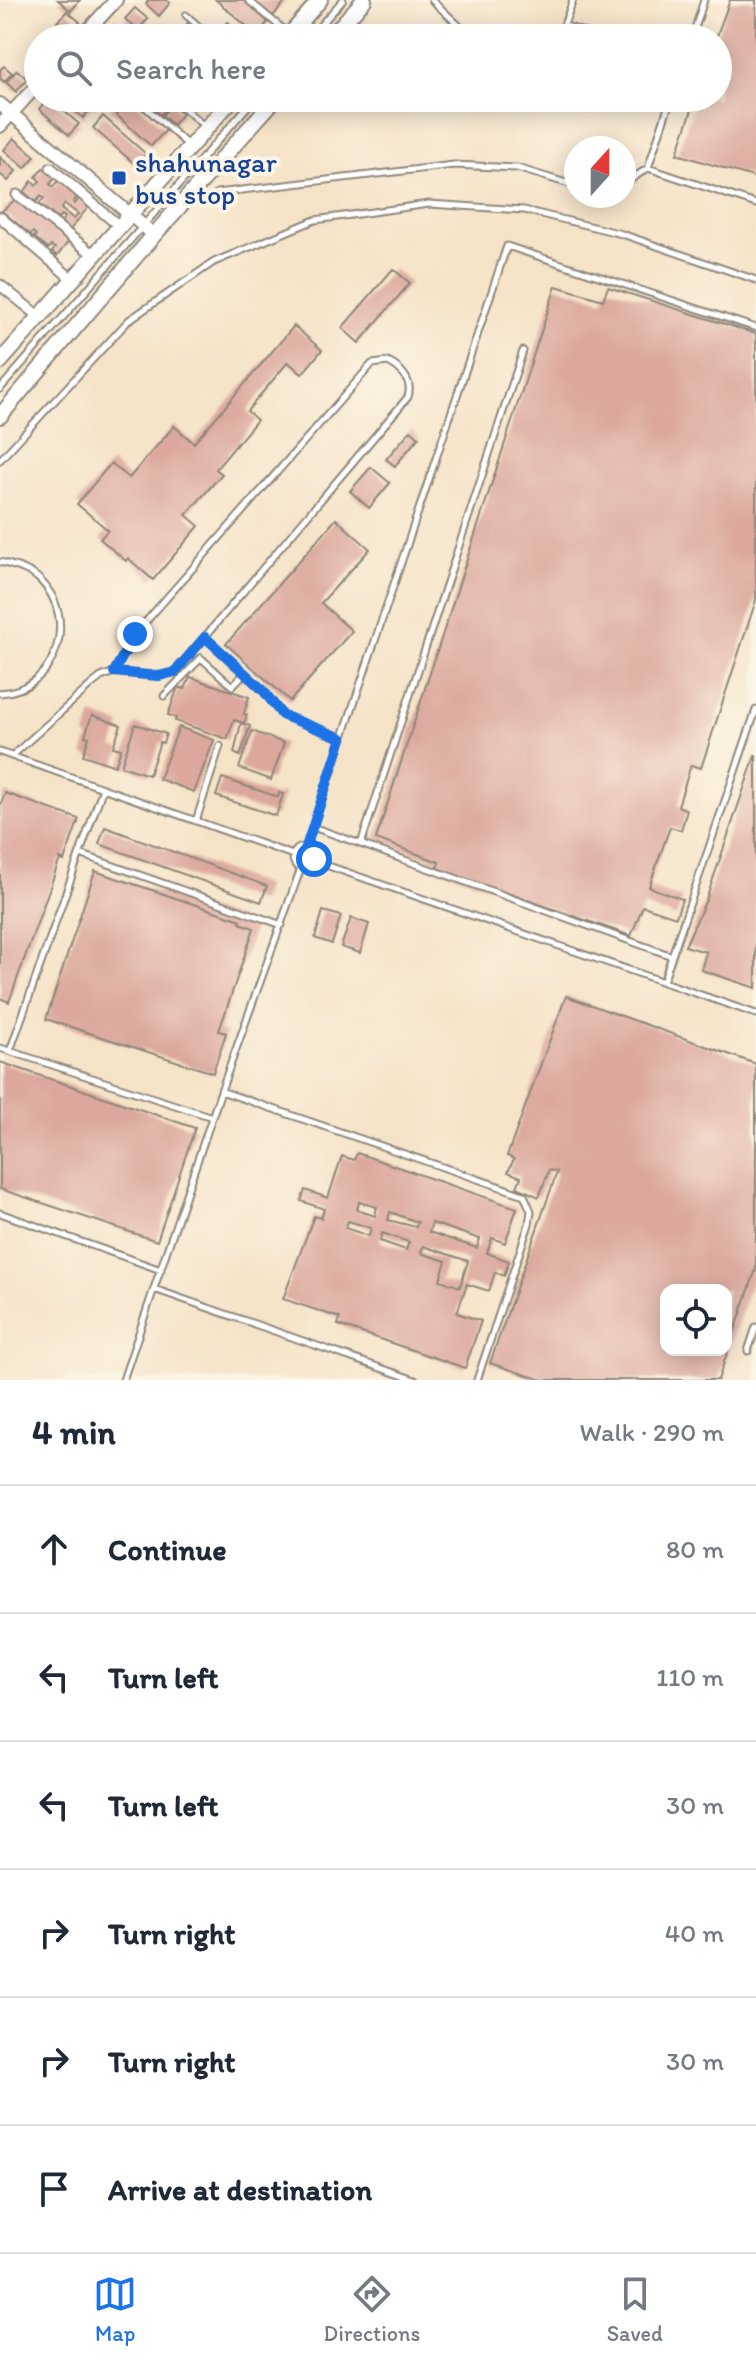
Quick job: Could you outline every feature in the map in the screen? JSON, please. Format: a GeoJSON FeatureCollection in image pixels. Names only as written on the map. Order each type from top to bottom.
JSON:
{"type":"FeatureCollection","features":[{"type":"Feature","properties":{"kind":"main road"},"geometry":{"type":"LineString","coordinates":[[299,24],[320,0]]}},
{"type":"Feature","properties":{"kind":"main road"},"geometry":{"type":"LineString","coordinates":[[343,24],[364,0]]}},
{"type":"Feature","properties":{"kind":"main road"},"geometry":{"type":"LineString","coordinates":[[2,355],[40,317],[220,112]]}},
{"type":"Feature","properties":{"kind":"main road"},"geometry":{"type":"LineString","coordinates":[[0,416],[149,230],[263,112]]}},
{"type":"Feature","properties":{"kind":"street"},"geometry":{"type":"LineString","coordinates":[[93,24],[111,2]]}},
{"type":"Feature","properties":{"kind":"street"},"geometry":{"type":"LineString","coordinates":[[0,126],[24,100]]}},
{"type":"Feature","properties":{"kind":"street"},"geometry":{"type":"LineString","coordinates":[[0,104],[149,230]]}},
{"type":"Feature","properties":{"kind":"street"},"geometry":{"type":"LineString","coordinates":[[51,168],[119,226]]}},
{"type":"Feature","properties":{"kind":"street"},"geometry":{"type":"LineString","coordinates":[[17,195],[94,255]]}},
{"type":"Feature","properties":{"kind":"street"},"geometry":{"type":"LineString","coordinates":[[0,217],[72,279]]}},
{"type":"Feature","properties":{"kind":"street"},"geometry":{"type":"LineString","coordinates":[[0,285],[40,317]]}},
{"type":"Feature","properties":{"kind":"lane"},"geometry":{"type":"LineString","coordinates":[[248,0],[275,24]]}},
{"type":"Feature","properties":{"kind":"lane"},"geometry":{"type":"LineString","coordinates":[[322,24],[343,0]]}},
{"type":"Feature","properties":{"kind":"lane"},"geometry":{"type":"LineString","coordinates":[[432,0],[457,24]]}},
{"type":"Feature","properties":{"kind":"lane"},"geometry":{"type":"LineString","coordinates":[[564,24],[573,0]]}},
{"type":"Feature","properties":{"kind":"lane"},"geometry":{"type":"LineString","coordinates":[[696,24],[704,0]]}},
{"type":"Feature","properties":{"kind":"lane"},"geometry":{"type":"LineString","coordinates":[[186,15],[196,24]]}},
{"type":"Feature","properties":{"kind":"lane"},"geometry":{"type":"LineString","coordinates":[[150,112],[189,147]]}},
{"type":"Feature","properties":{"kind":"lane"},"geometry":{"type":"LineString","coordinates":[[188,112],[206,128]]}},
{"type":"Feature","properties":{"kind":"lane"},"geometry":{"type":"LineString","coordinates":[[0,389],[149,230],[244,112]]}},
{"type":"Feature","properties":{"kind":"lane"},"geometry":{"type":"LineString","coordinates":[[636,176],[648,168],[666,112]]}},
{"type":"Feature","properties":{"kind":"lane"},"geometry":{"type":"LineString","coordinates":[[217,193],[454,165],[517,168],[564,182]]}},
{"type":"Feature","properties":{"kind":"lane"},"geometry":{"type":"LineString","coordinates":[[648,168],[756,204]]}},
{"type":"Feature","properties":{"kind":"lane"},"geometry":{"type":"LineString","coordinates":[[0,460],[129,320],[214,262],[315,220],[429,204],[524,210],[622,234],[756,280]]}},
{"type":"Feature","properties":{"kind":"lane"},"geometry":{"type":"LineString","coordinates":[[306,847],[507,246],[756,328]]}},
{"type":"Feature","properties":{"kind":"lane"},"geometry":{"type":"LineString","coordinates":[[361,844],[523,351]]}},
{"type":"Feature","properties":{"kind":"lane"},"geometry":{"type":"LineString","coordinates":[[12,756],[101,677],[114,672],[159,676],[175,672],[408,397],[410,390],[402,371],[388,362],[372,364],[135,634],[114,672]]}},
{"type":"Feature","properties":{"kind":"lane"},"geometry":{"type":"LineString","coordinates":[[0,562],[21,567],[39,579],[52,595],[60,615],[61,636],[55,657],[42,674],[25,687],[0,693]]}},
{"type":"Feature","properties":{"kind":"lane"},"geometry":{"type":"LineString","coordinates":[[205,637],[263,690],[282,715],[342,738]]}},
{"type":"Feature","properties":{"kind":"lane"},"geometry":{"type":"LineString","coordinates":[[164,696],[201,658],[232,686],[245,673]]}},
{"type":"Feature","properties":{"kind":"lane"},"geometry":{"type":"LineString","coordinates":[[663,982],[756,710]]}},
{"type":"Feature","properties":{"kind":"lane"},"geometry":{"type":"LineString","coordinates":[[196,821],[220,746]]}},
{"type":"Feature","properties":{"kind":"lane"},"geometry":{"type":"LineString","coordinates":[[0,752],[293,855]]}},
{"type":"Feature","properties":{"kind":"lane"},"geometry":{"type":"LineString","coordinates":[[10,1051],[103,788]]}},
{"type":"Feature","properties":{"kind":"lane"},"geometry":{"type":"LineString","coordinates":[[313,827],[672,956]]}},
{"type":"Feature","properties":{"kind":"lane"},"geometry":{"type":"LineString","coordinates":[[306,847],[313,852],[314,861],[308,868],[301,868],[295,865],[293,855],[306,847]]}},
{"type":"Feature","properties":{"kind":"lane"},"geometry":{"type":"LineString","coordinates":[[80,854],[282,925]]}},
{"type":"Feature","properties":{"kind":"lane"},"geometry":{"type":"LineString","coordinates":[[314,861],[756,1014]]}},
{"type":"Feature","properties":{"kind":"lane"},"geometry":{"type":"LineString","coordinates":[[123,1380],[301,868]]}},
{"type":"Feature","properties":{"kind":"lane"},"geometry":{"type":"LineString","coordinates":[[0,1048],[212,1117]]}},
{"type":"Feature","properties":{"kind":"lane"},"geometry":{"type":"LineString","coordinates":[[221,1091],[524,1195],[531,1211],[529,1224],[477,1380]]}},
{"type":"Feature","properties":{"kind":"lane"},"geometry":{"type":"LineString","coordinates":[[0,1213],[161,1270]]}},
{"type":"Feature","properties":{"kind":"lane"},"geometry":{"type":"LineString","coordinates":[[154,1289],[415,1380]]}},
{"type":"Feature","properties":{"kind":"lane"},"geometry":{"type":"LineString","coordinates":[[748,1351],[756,1327]]}},
{"type":"Feature","properties":{"kind":"building"},"geometry":{"type":"Polygon","coordinates":[[[58,0],[80,0],[71,11],[58,0]]]}},
{"type":"Feature","properties":{"kind":"building"},"geometry":{"type":"Polygon","coordinates":[[[149,0],[166,0],[170,3],[159,16],[146,4],[149,0]]]}},
{"type":"Feature","properties":{"kind":"building"},"geometry":{"type":"Polygon","coordinates":[[[216,0],[243,0],[268,22],[244,24],[216,0]]]}},
{"type":"Feature","properties":{"kind":"building"},"geometry":{"type":"Polygon","coordinates":[[[253,0],[282,0],[285,2],[273,16],[253,0]]]}},
{"type":"Feature","properties":{"kind":"building"},"geometry":{"type":"Polygon","coordinates":[[[730,0],[756,0],[756,178],[677,154],[691,112],[732,112],[732,24],[721,24],[730,0]]]}},
{"type":"Feature","properties":{"kind":"building"},"geometry":{"type":"Polygon","coordinates":[[[135,8],[148,19],[143,24],[131,24],[125,19],[135,8]]]}},
{"type":"Feature","properties":{"kind":"building"},"geometry":{"type":"Polygon","coordinates":[[[67,11],[80,22],[59,24],[57,22],[67,11]]]}},
{"type":"Feature","properties":{"kind":"building"},"geometry":{"type":"Polygon","coordinates":[[[4,66],[12,73],[4,82],[0,78],[0,70],[4,66]]]}},
{"type":"Feature","properties":{"kind":"building"},"geometry":{"type":"Polygon","coordinates":[[[17,70],[24,76],[24,83],[16,92],[6,82],[17,70]]]}},
{"type":"Feature","properties":{"kind":"building"},"geometry":{"type":"Polygon","coordinates":[[[42,112],[65,112],[79,124],[69,135],[42,112]]]}},
{"type":"Feature","properties":{"kind":"building"},"geometry":{"type":"Polygon","coordinates":[[[113,112],[146,112],[166,130],[151,146],[113,112]]]}},
{"type":"Feature","properties":{"kind":"building"},"geometry":{"type":"Polygon","coordinates":[[[165,112],[182,114],[173,125],[162,115],[165,112]]]}},
{"type":"Feature","properties":{"kind":"building"},"geometry":{"type":"Polygon","coordinates":[[[103,116],[146,154],[136,165],[93,128],[103,116]]]}},
{"type":"Feature","properties":{"kind":"building"},"geometry":{"type":"Polygon","coordinates":[[[14,138],[35,156],[25,168],[4,150],[14,138]]]}},
{"type":"Feature","properties":{"kind":"building"},"geometry":{"type":"Polygon","coordinates":[[[0,157],[16,171],[8,181],[0,174],[0,157]]]}},
{"type":"Feature","properties":{"kind":"building"},"geometry":{"type":"Polygon","coordinates":[[[43,168],[55,178],[50,184],[53,187],[58,181],[77,197],[73,202],[75,204],[79,198],[89,206],[70,230],[61,222],[65,217],[62,215],[58,219],[39,204],[44,198],[41,196],[36,202],[24,192],[32,181],[36,185],[40,181],[36,177],[43,168]],[[65,204],[61,209],[74,219],[78,214],[65,204]]]}},
{"type":"Feature","properties":{"kind":"building"},"geometry":{"type":"Polygon","coordinates":[[[16,199],[68,242],[57,256],[52,252],[55,248],[51,246],[48,249],[34,237],[33,232],[31,235],[2,211],[16,199]]]}},
{"type":"Feature","properties":{"kind":"building"},"geometry":{"type":"Polygon","coordinates":[[[393,269],[410,283],[359,343],[342,328],[393,269]]]}},
{"type":"Feature","properties":{"kind":"building"},"geometry":{"type":"Polygon","coordinates":[[[556,286],[603,300],[608,287],[756,334],[756,600],[701,768],[691,765],[678,806],[687,810],[681,830],[670,827],[649,887],[682,899],[676,917],[643,906],[631,936],[438,869],[439,862],[376,839],[556,286]]]}},
{"type":"Feature","properties":{"kind":"building"},"geometry":{"type":"Polygon","coordinates":[[[294,326],[322,350],[302,374],[288,362],[247,411],[257,420],[216,469],[222,474],[186,515],[199,526],[153,580],[100,539],[108,530],[77,504],[111,463],[129,478],[174,426],[194,443],[294,326]]]}},
{"type":"Feature","properties":{"kind":"building"},"geometry":{"type":"Polygon","coordinates":[[[411,430],[419,437],[395,466],[386,459],[411,430]]]}},
{"type":"Feature","properties":{"kind":"building"},"geometry":{"type":"Polygon","coordinates":[[[371,467],[390,483],[369,508],[350,491],[371,467]]]}},
{"type":"Feature","properties":{"kind":"building"},"geometry":{"type":"Polygon","coordinates":[[[336,519],[370,549],[321,603],[352,631],[290,701],[226,644],[336,519]]]}},
{"type":"Feature","properties":{"kind":"building"},"geometry":{"type":"Polygon","coordinates":[[[190,677],[249,697],[244,723],[234,720],[227,739],[175,721],[176,718],[168,715],[178,687],[185,689],[190,677]]]}},
{"type":"Feature","properties":{"kind":"building"},"geometry":{"type":"Polygon","coordinates":[[[92,715],[121,725],[113,747],[121,749],[115,766],[83,755],[92,715]]]}},
{"type":"Feature","properties":{"kind":"building"},"geometry":{"type":"Polygon","coordinates":[[[241,723],[250,726],[240,756],[234,753],[241,723]]]}},
{"type":"Feature","properties":{"kind":"building"},"geometry":{"type":"Polygon","coordinates":[[[135,724],[166,734],[163,743],[160,742],[149,775],[121,766],[135,724]]]}},
{"type":"Feature","properties":{"kind":"building"},"geometry":{"type":"Polygon","coordinates":[[[179,727],[214,740],[194,792],[159,779],[179,727]]]}},
{"type":"Feature","properties":{"kind":"building"},"geometry":{"type":"Polygon","coordinates":[[[252,731],[284,743],[271,780],[239,768],[252,731]]]}},
{"type":"Feature","properties":{"kind":"building"},"geometry":{"type":"Polygon","coordinates":[[[755,756],[756,988],[701,970],[706,952],[685,946],[706,900],[755,756]]]}},
{"type":"Feature","properties":{"kind":"building"},"geometry":{"type":"Polygon","coordinates":[[[222,778],[278,797],[279,793],[283,794],[276,816],[216,796],[222,778]]]}},
{"type":"Feature","properties":{"kind":"building"},"geometry":{"type":"Polygon","coordinates":[[[5,793],[79,819],[64,861],[60,859],[9,1002],[0,998],[0,806],[5,793]]]}},
{"type":"Feature","properties":{"kind":"building"},"geometry":{"type":"Polygon","coordinates":[[[105,827],[267,886],[261,902],[99,844],[105,827]]]}},
{"type":"Feature","properties":{"kind":"building"},"geometry":{"type":"Polygon","coordinates":[[[95,871],[241,920],[240,923],[254,928],[219,1031],[226,1033],[213,1073],[46,1019],[95,871]]]}},
{"type":"Feature","properties":{"kind":"building"},"geometry":{"type":"Polygon","coordinates":[[[323,911],[341,916],[332,944],[315,938],[323,911]]]}},
{"type":"Feature","properties":{"kind":"building"},"geometry":{"type":"Polygon","coordinates":[[[351,918],[369,924],[360,953],[341,947],[351,918]]]}},
{"type":"Feature","properties":{"kind":"building"},"geometry":{"type":"Polygon","coordinates":[[[566,996],[756,1064],[756,1269],[732,1339],[732,1284],[660,1284],[660,1356],[726,1356],[718,1380],[542,1380],[490,1363],[557,1172],[549,1170],[539,1197],[517,1187],[521,1177],[508,1172],[514,1159],[507,1156],[566,996]]]}},
{"type":"Feature","properties":{"kind":"building"},"geometry":{"type":"Polygon","coordinates":[[[0,1062],[195,1128],[157,1241],[0,1189],[0,1062]]]}},
{"type":"Feature","properties":{"kind":"building"},"geometry":{"type":"Polygon","coordinates":[[[357,1153],[517,1208],[505,1243],[492,1238],[487,1253],[509,1261],[504,1276],[495,1272],[489,1291],[467,1284],[457,1313],[481,1321],[465,1368],[338,1325],[340,1318],[283,1299],[314,1216],[321,1218],[324,1209],[301,1201],[305,1190],[328,1198],[342,1156],[354,1160],[357,1153]],[[359,1202],[357,1210],[375,1216],[377,1207],[359,1202]],[[390,1212],[388,1220],[416,1227],[418,1222],[390,1212]],[[348,1221],[345,1228],[369,1236],[371,1228],[348,1221]],[[432,1223],[429,1232],[477,1248],[480,1239],[432,1223]],[[382,1233],[380,1241],[406,1250],[409,1242],[382,1233]],[[423,1246],[421,1253],[446,1261],[440,1280],[460,1287],[468,1261],[423,1246]]]}},
{"type":"Feature","properties":{"kind":"place","name":"shahunagar bus stop"},"geometry":{"type":"Point","coordinates":[119,178]}},
{"type":"Feature","properties":{"kind":"route"},"geometry":{"type":"LineString","coordinates":[[135,634],[114,672],[159,676],[175,672],[205,637],[263,690],[282,715],[342,738],[306,847],[313,852],[314,859]]}}]}
